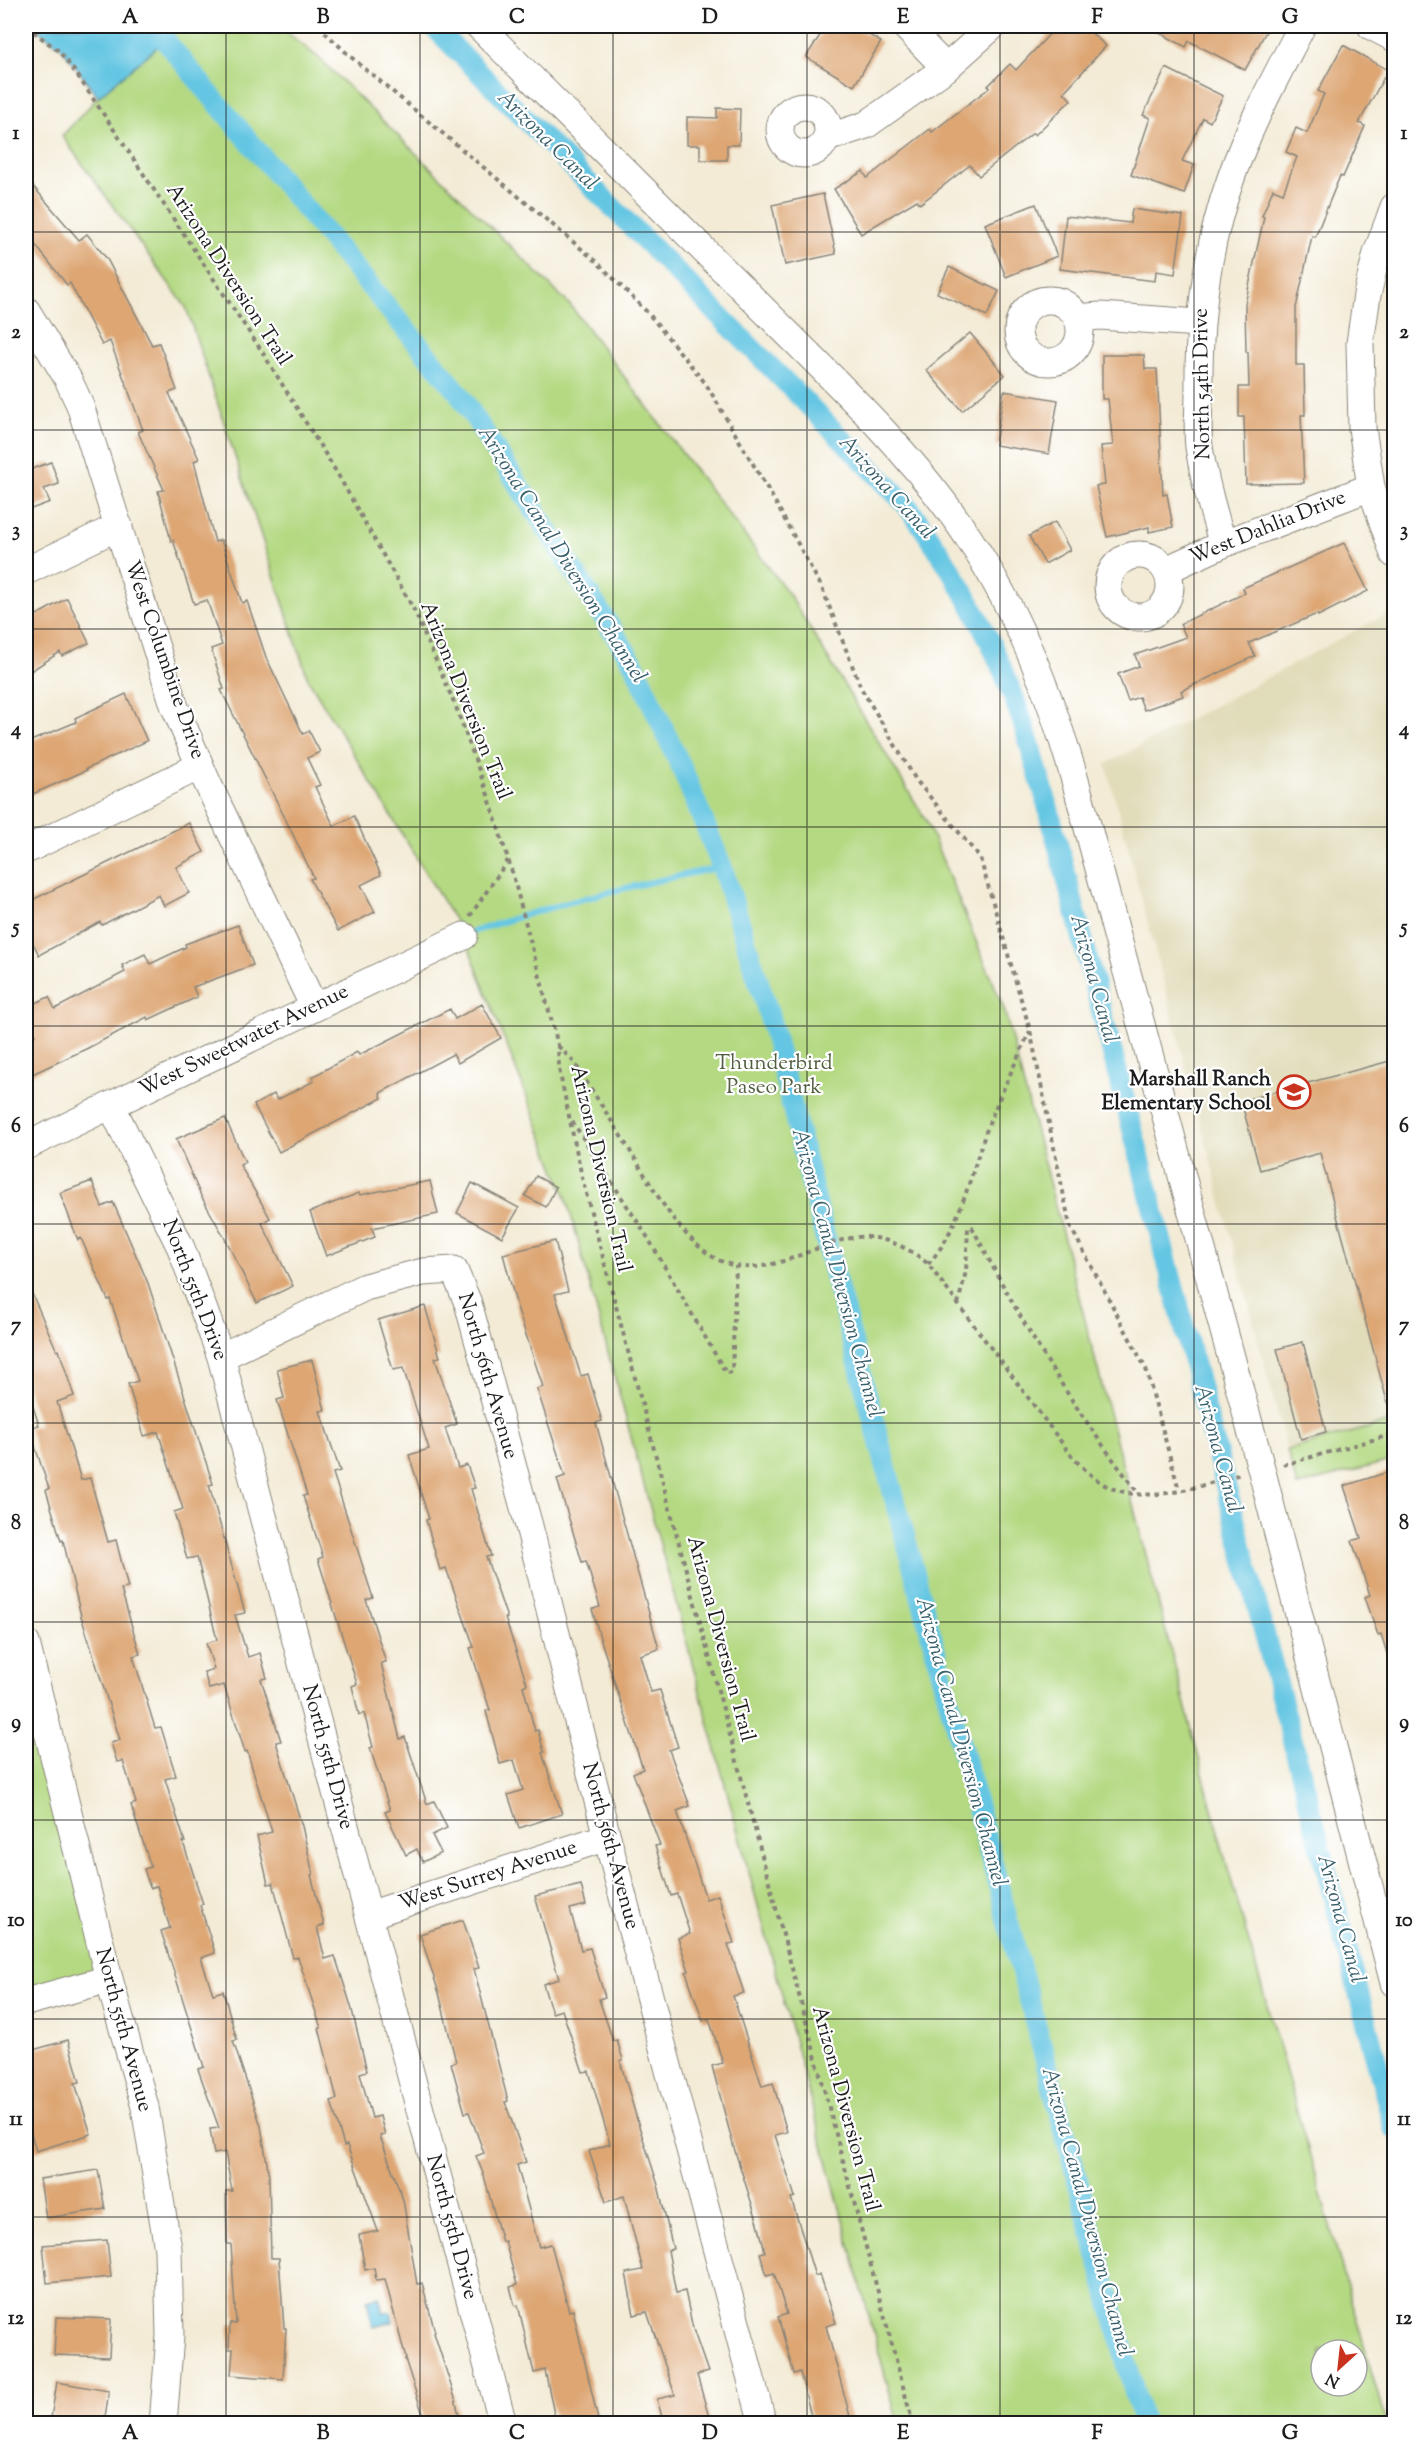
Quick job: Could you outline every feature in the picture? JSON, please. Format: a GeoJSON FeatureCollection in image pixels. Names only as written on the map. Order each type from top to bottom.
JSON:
{"type":"FeatureCollection","features":[{"type":"Feature","properties":{"kind":"street"},"geometry":{"type":"LineString","coordinates":[[479,26],[874,420],[968,536],[1004,596],[1032,655],[1059,724],[1395,1983]]}},
{"type":"Feature","properties":{"kind":"street"},"geometry":{"type":"LineString","coordinates":[[905,26],[946,68]]}},
{"type":"Feature","properties":{"kind":"street"},"geometry":{"type":"LineString","coordinates":[[827,138],[866,125],[946,68],[993,26]]}},
{"type":"Feature","properties":{"kind":"street","name":"North 54th Drive"},"geometry":{"type":"LineString","coordinates":[[1223,544],[1211,506],[1199,446],[1200,323],[1209,249],[1244,142],[1302,26]]}},
{"type":"Feature","properties":{"kind":"street"},"geometry":{"type":"LineString","coordinates":[[1371,26],[1395,38]]}},
{"type":"Feature","properties":{"kind":"street"},"geometry":{"type":"LineString","coordinates":[[1395,207],[1377,254],[1367,295],[1360,343],[1362,428],[1371,487],[1395,554]]}},
{"type":"Feature","properties":{"kind":"street","name":"West Columbine Drive"},"geometry":{"type":"LineString","coordinates":[[26,310],[68,379],[80,405],[174,705],[200,766],[314,1007]]}},
{"type":"Feature","properties":{"kind":"street"},"geometry":{"type":"LineString","coordinates":[[1078,318],[1100,316],[1200,323]]}},
{"type":"Feature","properties":{"kind":"street","name":"West Dahlia Drive"},"geometry":{"type":"LineString","coordinates":[[1166,570],[1223,544],[1371,487]]}},
{"type":"Feature","properties":{"kind":"street"},"geometry":{"type":"LineString","coordinates":[[26,571],[119,526]]}},
{"type":"Feature","properties":{"kind":"street"},"geometry":{"type":"LineString","coordinates":[[26,850],[200,766]]}},
{"type":"Feature","properties":{"kind":"street","name":"West Sweetwater Avenue"},"geometry":{"type":"LineString","coordinates":[[26,1146],[458,938]]}},
{"type":"Feature","properties":{"kind":"street","name":"North 55th Drive"},"geometry":{"type":"LineString","coordinates":[[111,1105],[181,1248],[221,1357],[503,2424]]}},
{"type":"Feature","properties":{"kind":"street","name":"North 56th Avenue"},"geometry":{"type":"LineString","coordinates":[[221,1357],[364,1287],[423,1272],[454,1270],[468,1303],[526,1515],[607,1837],[763,2424]]}},
{"type":"Feature","properties":{"kind":"street","name":"North 55th Avenue"},"geometry":{"type":"LineString","coordinates":[[26,1643],[109,1979],[145,2107],[168,2249],[170,2336],[163,2424]]}},
{"type":"Feature","properties":{"kind":"street","name":"West Surrey Avenue"},"geometry":{"type":"LineString","coordinates":[[369,1915],[607,1837]]}},
{"type":"Feature","properties":{"kind":"street"},"geometry":{"type":"LineString","coordinates":[[26,2002],[109,1979]]}},
{"type":"Feature","properties":{"kind":"path","name":"Arizona Diversion Trail"},"geometry":{"type":"LineString","coordinates":[[26,26],[59,51],[95,100],[261,350],[338,473],[414,610],[456,707],[508,859],[558,1045],[559,1069],[583,1182],[913,2424]]}},
{"type":"Feature","properties":{"kind":"path"},"geometry":{"type":"LineString","coordinates":[[318,26],[351,57],[596,261],[648,313],[706,384],[822,588],[861,688],[916,780],[980,858],[1030,1030],[1070,1226],[1146,1369],[1179,1490]]}},
{"type":"Feature","properties":{"kind":"path"},"geometry":{"type":"LineString","coordinates":[[458,938],[508,859]]}},
{"type":"Feature","properties":{"kind":"path"},"geometry":{"type":"LineString","coordinates":[[928,1264],[940,1252],[950,1233],[992,1116],[1030,1030]]}},
{"type":"Feature","properties":{"kind":"path"},"geometry":{"type":"LineString","coordinates":[[558,1045],[574,1062],[658,1197],[686,1235],[711,1255],[736,1266],[762,1267],[780,1264],[822,1247],[858,1237],[888,1241],[908,1249],[928,1264],[1074,1459],[1091,1476],[1113,1489],[1139,1495],[1179,1490],[1258,1469],[1290,1464],[1395,1434]]}},
{"type":"Feature","properties":{"kind":"path"},"geometry":{"type":"LineString","coordinates":[[569,1117],[648,1238],[726,1373],[732,1372],[736,1266]]}},
{"type":"Feature","properties":{"kind":"path"},"geometry":{"type":"LineString","coordinates":[[958,1304],[966,1271],[968,1228],[972,1227],[1003,1288],[1050,1367],[1112,1460],[1139,1495]]}},
{"type":"Feature","properties":{"kind":"shaded area","name":"Marshall Ranch Elementary School"},"geometry":{"type":"Polygon","coordinates":[[[1394,610],[1394,1421],[1287,1450],[1106,764],[1394,610]]]}},
{"type":"Feature","properties":{"kind":"green space","name":"Thunderbird Paseo Park"},"geometry":{"type":"Polygon","coordinates":[[[181,26],[279,26],[320,59],[570,305],[789,594],[926,820],[1004,1009],[1223,1851],[1362,2338],[1309,2338],[1309,2398],[1369,2398],[1369,2363],[1386,2423],[898,2423],[566,1197],[464,936],[308,679],[186,307],[62,136],[98,97],[181,26]]]}},
{"type":"Feature","properties":{"kind":"green space"},"geometry":{"type":"Polygon","coordinates":[[[1394,1421],[1394,1460],[1297,1486],[1287,1450],[1394,1421]]]}},
{"type":"Feature","properties":{"kind":"green space"},"geometry":{"type":"Polygon","coordinates":[[[26,1643],[109,1979],[26,2002],[26,1643]]]}},
{"type":"Feature","properties":{"kind":"water"},"geometry":{"type":"Polygon","coordinates":[[[32,26],[182,26],[98,97],[61,47],[32,26]]]}},
{"type":"Feature","properties":{"kind":"water"},"geometry":{"type":"Polygon","coordinates":[[[379,2297],[383,2313],[391,2312],[393,2322],[373,2327],[367,2300],[379,2297]]]}},
{"type":"Feature","properties":{"kind":"building"},"geometry":{"type":"Polygon","coordinates":[[[826,26],[854,26],[881,42],[854,86],[806,57],[826,26]]]}},
{"type":"Feature","properties":{"kind":"building"},"geometry":{"type":"Polygon","coordinates":[[[1057,26],[1084,26],[1106,46],[1064,92],[1071,100],[1035,135],[1033,133],[979,176],[970,165],[920,204],[917,200],[861,234],[834,189],[863,171],[867,178],[930,129],[932,132],[989,88],[988,86],[1010,64],[1016,70],[1057,26]]]}},
{"type":"Feature","properties":{"kind":"building"},"geometry":{"type":"Polygon","coordinates":[[[1147,26],[1269,26],[1245,70],[1189,41],[1186,47],[1147,26]]]}},
{"type":"Feature","properties":{"kind":"building"},"geometry":{"type":"Polygon","coordinates":[[[1343,45],[1388,70],[1359,123],[1365,126],[1343,177],[1340,176],[1315,237],[1312,236],[1296,308],[1296,365],[1304,365],[1305,415],[1301,415],[1304,483],[1246,484],[1244,417],[1239,417],[1239,387],[1249,387],[1245,304],[1264,217],[1262,216],[1273,189],[1283,193],[1297,157],[1286,152],[1296,128],[1307,133],[1324,94],[1318,91],[1343,45]]]}},
{"type":"Feature","properties":{"kind":"building"},"geometry":{"type":"Polygon","coordinates":[[[1166,68],[1223,96],[1210,122],[1203,118],[1182,161],[1194,165],[1184,194],[1131,175],[1150,118],[1143,115],[1166,68]]]}},
{"type":"Feature","properties":{"kind":"building"},"geometry":{"type":"Polygon","coordinates":[[[717,108],[740,109],[739,145],[727,145],[727,160],[700,160],[700,145],[687,145],[687,117],[717,118],[717,108]]]}},
{"type":"Feature","properties":{"kind":"building"},"geometry":{"type":"Polygon","coordinates":[[[26,178],[79,240],[87,234],[107,259],[152,345],[159,343],[177,390],[169,393],[199,459],[194,461],[215,542],[221,540],[242,603],[247,601],[266,657],[303,734],[309,731],[320,752],[307,758],[320,785],[315,787],[334,826],[354,816],[381,875],[361,885],[375,912],[338,931],[310,879],[314,878],[221,690],[224,689],[211,649],[222,645],[207,600],[194,604],[173,540],[171,541],[158,491],[164,490],[138,432],[143,430],[110,341],[102,345],[70,283],[67,285],[26,233],[26,178]]]}},
{"type":"Feature","properties":{"kind":"building"},"geometry":{"type":"Polygon","coordinates":[[[823,194],[836,254],[785,265],[772,205],[823,194]]]}},
{"type":"Feature","properties":{"kind":"building"},"geometry":{"type":"Polygon","coordinates":[[[1036,204],[1057,256],[1006,277],[985,224],[1036,204]]]}},
{"type":"Feature","properties":{"kind":"building"},"geometry":{"type":"Polygon","coordinates":[[[1132,209],[1183,216],[1175,274],[1156,271],[1155,281],[1060,269],[1066,216],[1130,223],[1132,209]]]}},
{"type":"Feature","properties":{"kind":"building"},"geometry":{"type":"Polygon","coordinates":[[[949,267],[999,291],[987,316],[937,293],[949,267]]]}},
{"type":"Feature","properties":{"kind":"building"},"geometry":{"type":"Polygon","coordinates":[[[970,333],[1005,375],[962,411],[926,370],[970,333]]]}},
{"type":"Feature","properties":{"kind":"building"},"geometry":{"type":"Polygon","coordinates":[[[1102,355],[1144,355],[1145,369],[1157,369],[1163,495],[1167,494],[1173,527],[1149,532],[1149,527],[1107,537],[1096,486],[1105,485],[1101,446],[1113,445],[1108,399],[1102,399],[1102,355]]]}},
{"type":"Feature","properties":{"kind":"building"},"geometry":{"type":"Polygon","coordinates":[[[1004,391],[1058,400],[1049,454],[995,445],[1004,391]]]}},
{"type":"Feature","properties":{"kind":"building"},"geometry":{"type":"Polygon","coordinates":[[[51,462],[59,484],[44,489],[50,502],[26,511],[26,471],[51,462]]]}},
{"type":"Feature","properties":{"kind":"building"},"geometry":{"type":"Polygon","coordinates":[[[1055,522],[1070,550],[1045,564],[1029,536],[1055,522]]]}},
{"type":"Feature","properties":{"kind":"building"},"geometry":{"type":"Polygon","coordinates":[[[1344,543],[1368,591],[1318,616],[1317,614],[1249,643],[1255,656],[1181,691],[1183,696],[1144,710],[1139,697],[1128,701],[1118,674],[1139,666],[1135,655],[1186,637],[1180,624],[1245,593],[1243,588],[1344,543]]]}},
{"type":"Feature","properties":{"kind":"building"},"geometry":{"type":"Polygon","coordinates":[[[67,598],[89,643],[62,656],[60,652],[26,674],[26,621],[67,598]]]}},
{"type":"Feature","properties":{"kind":"building"},"geometry":{"type":"Polygon","coordinates":[[[126,694],[147,741],[26,797],[26,743],[76,722],[75,718],[126,694]]]}},
{"type":"Feature","properties":{"kind":"building"},"geometry":{"type":"Polygon","coordinates":[[[189,823],[204,852],[176,867],[189,893],[164,906],[159,895],[102,925],[100,922],[39,955],[26,929],[26,903],[189,823]]]}},
{"type":"Feature","properties":{"kind":"building"},"geometry":{"type":"Polygon","coordinates":[[[238,925],[253,965],[193,987],[197,997],[148,1020],[147,1017],[26,1077],[26,1039],[35,1035],[26,1013],[26,1007],[49,997],[55,1009],[125,972],[122,965],[145,954],[150,964],[186,947],[185,944],[238,925]]]}},
{"type":"Feature","properties":{"kind":"building"},"geometry":{"type":"Polygon","coordinates":[[[482,1004],[501,1038],[458,1063],[453,1054],[380,1093],[382,1098],[279,1152],[254,1105],[274,1094],[277,1100],[314,1081],[312,1077],[357,1052],[359,1055],[450,1009],[455,1019],[482,1004]]]}},
{"type":"Feature","properties":{"kind":"building"},"geometry":{"type":"Polygon","coordinates":[[[1390,1061],[1395,1078],[1395,1133],[1389,1135],[1395,1155],[1395,1411],[1390,1412],[1320,1153],[1260,1170],[1241,1101],[1390,1061]]]}},
{"type":"Feature","properties":{"kind":"building"},"geometry":{"type":"Polygon","coordinates":[[[225,1118],[245,1162],[240,1165],[270,1218],[262,1223],[293,1286],[257,1303],[201,1196],[176,1139],[225,1118]]]}},
{"type":"Feature","properties":{"kind":"building"},"geometry":{"type":"Polygon","coordinates":[[[536,1176],[556,1187],[546,1207],[525,1196],[536,1176]]]}},
{"type":"Feature","properties":{"kind":"building"},"geometry":{"type":"Polygon","coordinates":[[[92,1181],[102,1207],[113,1202],[148,1283],[213,1484],[209,1485],[245,1613],[235,1615],[248,1657],[260,1653],[267,1678],[261,1679],[281,1741],[276,1742],[302,1826],[313,1874],[311,1875],[324,1925],[317,1927],[325,1959],[335,1956],[351,2006],[367,2071],[360,2073],[372,2118],[380,2116],[385,2135],[380,2136],[403,2200],[417,2284],[422,2283],[461,2424],[426,2424],[405,2359],[385,2279],[376,2280],[374,2268],[365,2270],[359,2235],[378,2231],[347,2145],[344,2146],[331,2101],[337,2099],[319,2028],[321,2028],[298,1957],[293,1958],[273,1883],[268,1884],[257,1836],[272,1832],[247,1751],[245,1752],[224,1685],[209,1689],[204,1672],[214,1669],[206,1643],[217,1640],[197,1557],[187,1559],[174,1512],[183,1509],[158,1432],[144,1436],[128,1384],[138,1381],[110,1299],[108,1300],[81,1238],[78,1240],[60,1193],[92,1181]]]}},
{"type":"Feature","properties":{"kind":"building"},"geometry":{"type":"Polygon","coordinates":[[[430,1181],[438,1214],[372,1228],[375,1237],[326,1256],[310,1212],[359,1193],[360,1195],[430,1181]]]}},
{"type":"Feature","properties":{"kind":"building"},"geometry":{"type":"Polygon","coordinates":[[[472,1183],[519,1208],[502,1237],[457,1213],[472,1183]]]}},
{"type":"Feature","properties":{"kind":"building"},"geometry":{"type":"Polygon","coordinates":[[[555,1241],[568,1291],[555,1294],[581,1376],[588,1374],[602,1421],[596,1423],[659,1649],[640,1655],[651,1692],[660,1690],[678,1747],[669,1750],[690,1806],[677,1811],[706,1899],[718,1895],[734,1943],[728,1944],[744,1993],[733,1996],[762,2086],[773,2083],[787,2132],[775,2135],[795,2197],[791,2198],[815,2276],[820,2274],[836,2323],[826,2326],[852,2424],[813,2424],[800,2372],[794,2374],[778,2317],[787,2314],[774,2273],[767,2275],[760,2253],[765,2252],[758,2223],[734,2148],[712,2066],[723,2063],[709,2019],[703,2021],[686,1972],[689,1971],[678,1938],[690,1934],[677,1894],[671,1896],[655,1846],[660,1845],[633,1773],[643,1769],[592,1609],[600,1607],[586,1561],[582,1562],[557,1479],[565,1476],[537,1389],[543,1387],[517,1307],[503,1254],[555,1241]]]}},
{"type":"Feature","properties":{"kind":"building"},"geometry":{"type":"Polygon","coordinates":[[[26,1280],[57,1351],[59,1350],[74,1396],[57,1402],[81,1480],[90,1478],[108,1542],[116,1540],[128,1588],[121,1589],[140,1654],[133,1656],[155,1728],[161,1727],[176,1776],[165,1779],[203,1904],[200,1905],[215,1953],[201,1958],[213,1994],[223,1991],[237,2040],[233,2041],[261,2126],[269,2176],[271,2258],[279,2258],[284,2328],[286,2328],[283,2379],[231,2375],[233,2349],[229,2349],[230,2323],[236,2324],[231,2244],[227,2244],[226,2191],[232,2191],[225,2152],[214,2154],[210,2129],[219,2128],[198,2069],[204,2067],[161,1931],[170,1928],[157,1886],[150,1888],[144,1869],[151,1867],[131,1805],[136,1803],[123,1761],[117,1762],[111,1743],[120,1740],[81,1616],[63,1540],[61,1541],[46,1490],[49,1489],[29,1428],[39,1425],[26,1385],[26,1280]]]}},
{"type":"Feature","properties":{"kind":"building"},"geometry":{"type":"Polygon","coordinates":[[[425,1306],[440,1357],[435,1358],[457,1424],[445,1428],[458,1468],[467,1465],[475,1488],[471,1489],[491,1556],[486,1557],[527,1684],[523,1686],[535,1731],[538,1730],[544,1752],[542,1753],[562,1814],[519,1828],[508,1795],[523,1790],[514,1760],[500,1764],[486,1711],[490,1710],[470,1648],[474,1647],[446,1568],[440,1570],[426,1520],[429,1519],[409,1455],[429,1449],[403,1368],[393,1370],[378,1320],[425,1306]]]}},
{"type":"Feature","properties":{"kind":"building"},"geometry":{"type":"Polygon","coordinates":[[[1303,1342],[1326,1432],[1301,1439],[1277,1349],[1303,1342]]]}},
{"type":"Feature","properties":{"kind":"building"},"geometry":{"type":"Polygon","coordinates":[[[312,1360],[325,1410],[320,1411],[340,1471],[333,1473],[373,1598],[366,1600],[386,1662],[381,1663],[400,1739],[405,1737],[427,1804],[434,1801],[447,1828],[432,1835],[441,1853],[423,1862],[417,1849],[406,1855],[385,1812],[390,1810],[370,1748],[373,1747],[364,1713],[359,1715],[352,1686],[357,1684],[318,1559],[323,1557],[303,1496],[307,1495],[277,1400],[284,1398],[277,1369],[312,1360]]]}},
{"type":"Feature","properties":{"kind":"building"},"geometry":{"type":"Polygon","coordinates":[[[1388,1472],[1395,1491],[1395,1663],[1390,1663],[1381,1634],[1378,1635],[1365,1597],[1370,1595],[1352,1541],[1361,1538],[1344,1486],[1388,1472]]]}},
{"type":"Feature","properties":{"kind":"building"},"geometry":{"type":"Polygon","coordinates":[[[581,1885],[586,1905],[570,1909],[581,1950],[590,1948],[605,1997],[599,1999],[613,2041],[617,2040],[623,2060],[620,2061],[658,2185],[673,2249],[668,2250],[676,2293],[685,2291],[693,2329],[708,2372],[697,2375],[711,2424],[664,2424],[657,2399],[675,2395],[647,2312],[634,2315],[626,2273],[643,2270],[624,2196],[606,2202],[589,2151],[610,2144],[589,2071],[583,2072],[562,2010],[552,2013],[543,1984],[559,1979],[535,1896],[581,1885]]]}},
{"type":"Feature","properties":{"kind":"building"},"geometry":{"type":"Polygon","coordinates":[[[463,1920],[479,1968],[474,1969],[508,2101],[505,2102],[526,2162],[517,2165],[539,2247],[551,2244],[569,2311],[573,2310],[599,2424],[556,2424],[545,2370],[534,2373],[518,2305],[515,2306],[510,2287],[517,2285],[505,2241],[502,2242],[484,2176],[476,2156],[484,2153],[469,2112],[465,2113],[451,2063],[456,2062],[439,1993],[420,1934],[463,1920]]]}},
{"type":"Feature","properties":{"kind":"building"},"geometry":{"type":"Polygon","coordinates":[[[68,2040],[80,2082],[75,2083],[91,2134],[36,2151],[26,2116],[26,2052],[68,2040]]]}},
{"type":"Feature","properties":{"kind":"building"},"geometry":{"type":"Polygon","coordinates":[[[98,2170],[105,2209],[46,2218],[40,2179],[98,2170]]]}},
{"type":"Feature","properties":{"kind":"building"},"geometry":{"type":"Polygon","coordinates":[[[107,2240],[111,2277],[47,2283],[43,2245],[107,2240]]]}},
{"type":"Feature","properties":{"kind":"building"},"geometry":{"type":"Polygon","coordinates":[[[56,2317],[111,2319],[109,2357],[54,2355],[56,2317]]]}},
{"type":"Feature","properties":{"kind":"building"},"geometry":{"type":"Polygon","coordinates":[[[57,2382],[109,2391],[104,2424],[50,2424],[57,2382]]]}},
{"type":"Feature","properties":{"kind":"waterway","name":"Arizona Canal Diversion Channel"},"geometry":{"type":"LineString","coordinates":[[153,26],[458,392],[634,664],[683,771],[722,867],[769,1015],[834,1273],[1143,2424]]}},
{"type":"Feature","properties":{"kind":"waterway","name":"Arizona Canal"},"geometry":{"type":"LineString","coordinates":[[433,26],[906,504],[964,592],[1000,663],[1020,713],[1044,792],[1394,2128]]}},
{"type":"Feature","properties":{"kind":"waterway"},"geometry":{"type":"LineString","coordinates":[[470,933],[595,896],[722,867]]}},
{"type":"Feature","properties":{"kind":"place","name":"Marshall Ranch Elementary School"},"geometry":{"type":"Point","coordinates":[1294,1092]}}]}
